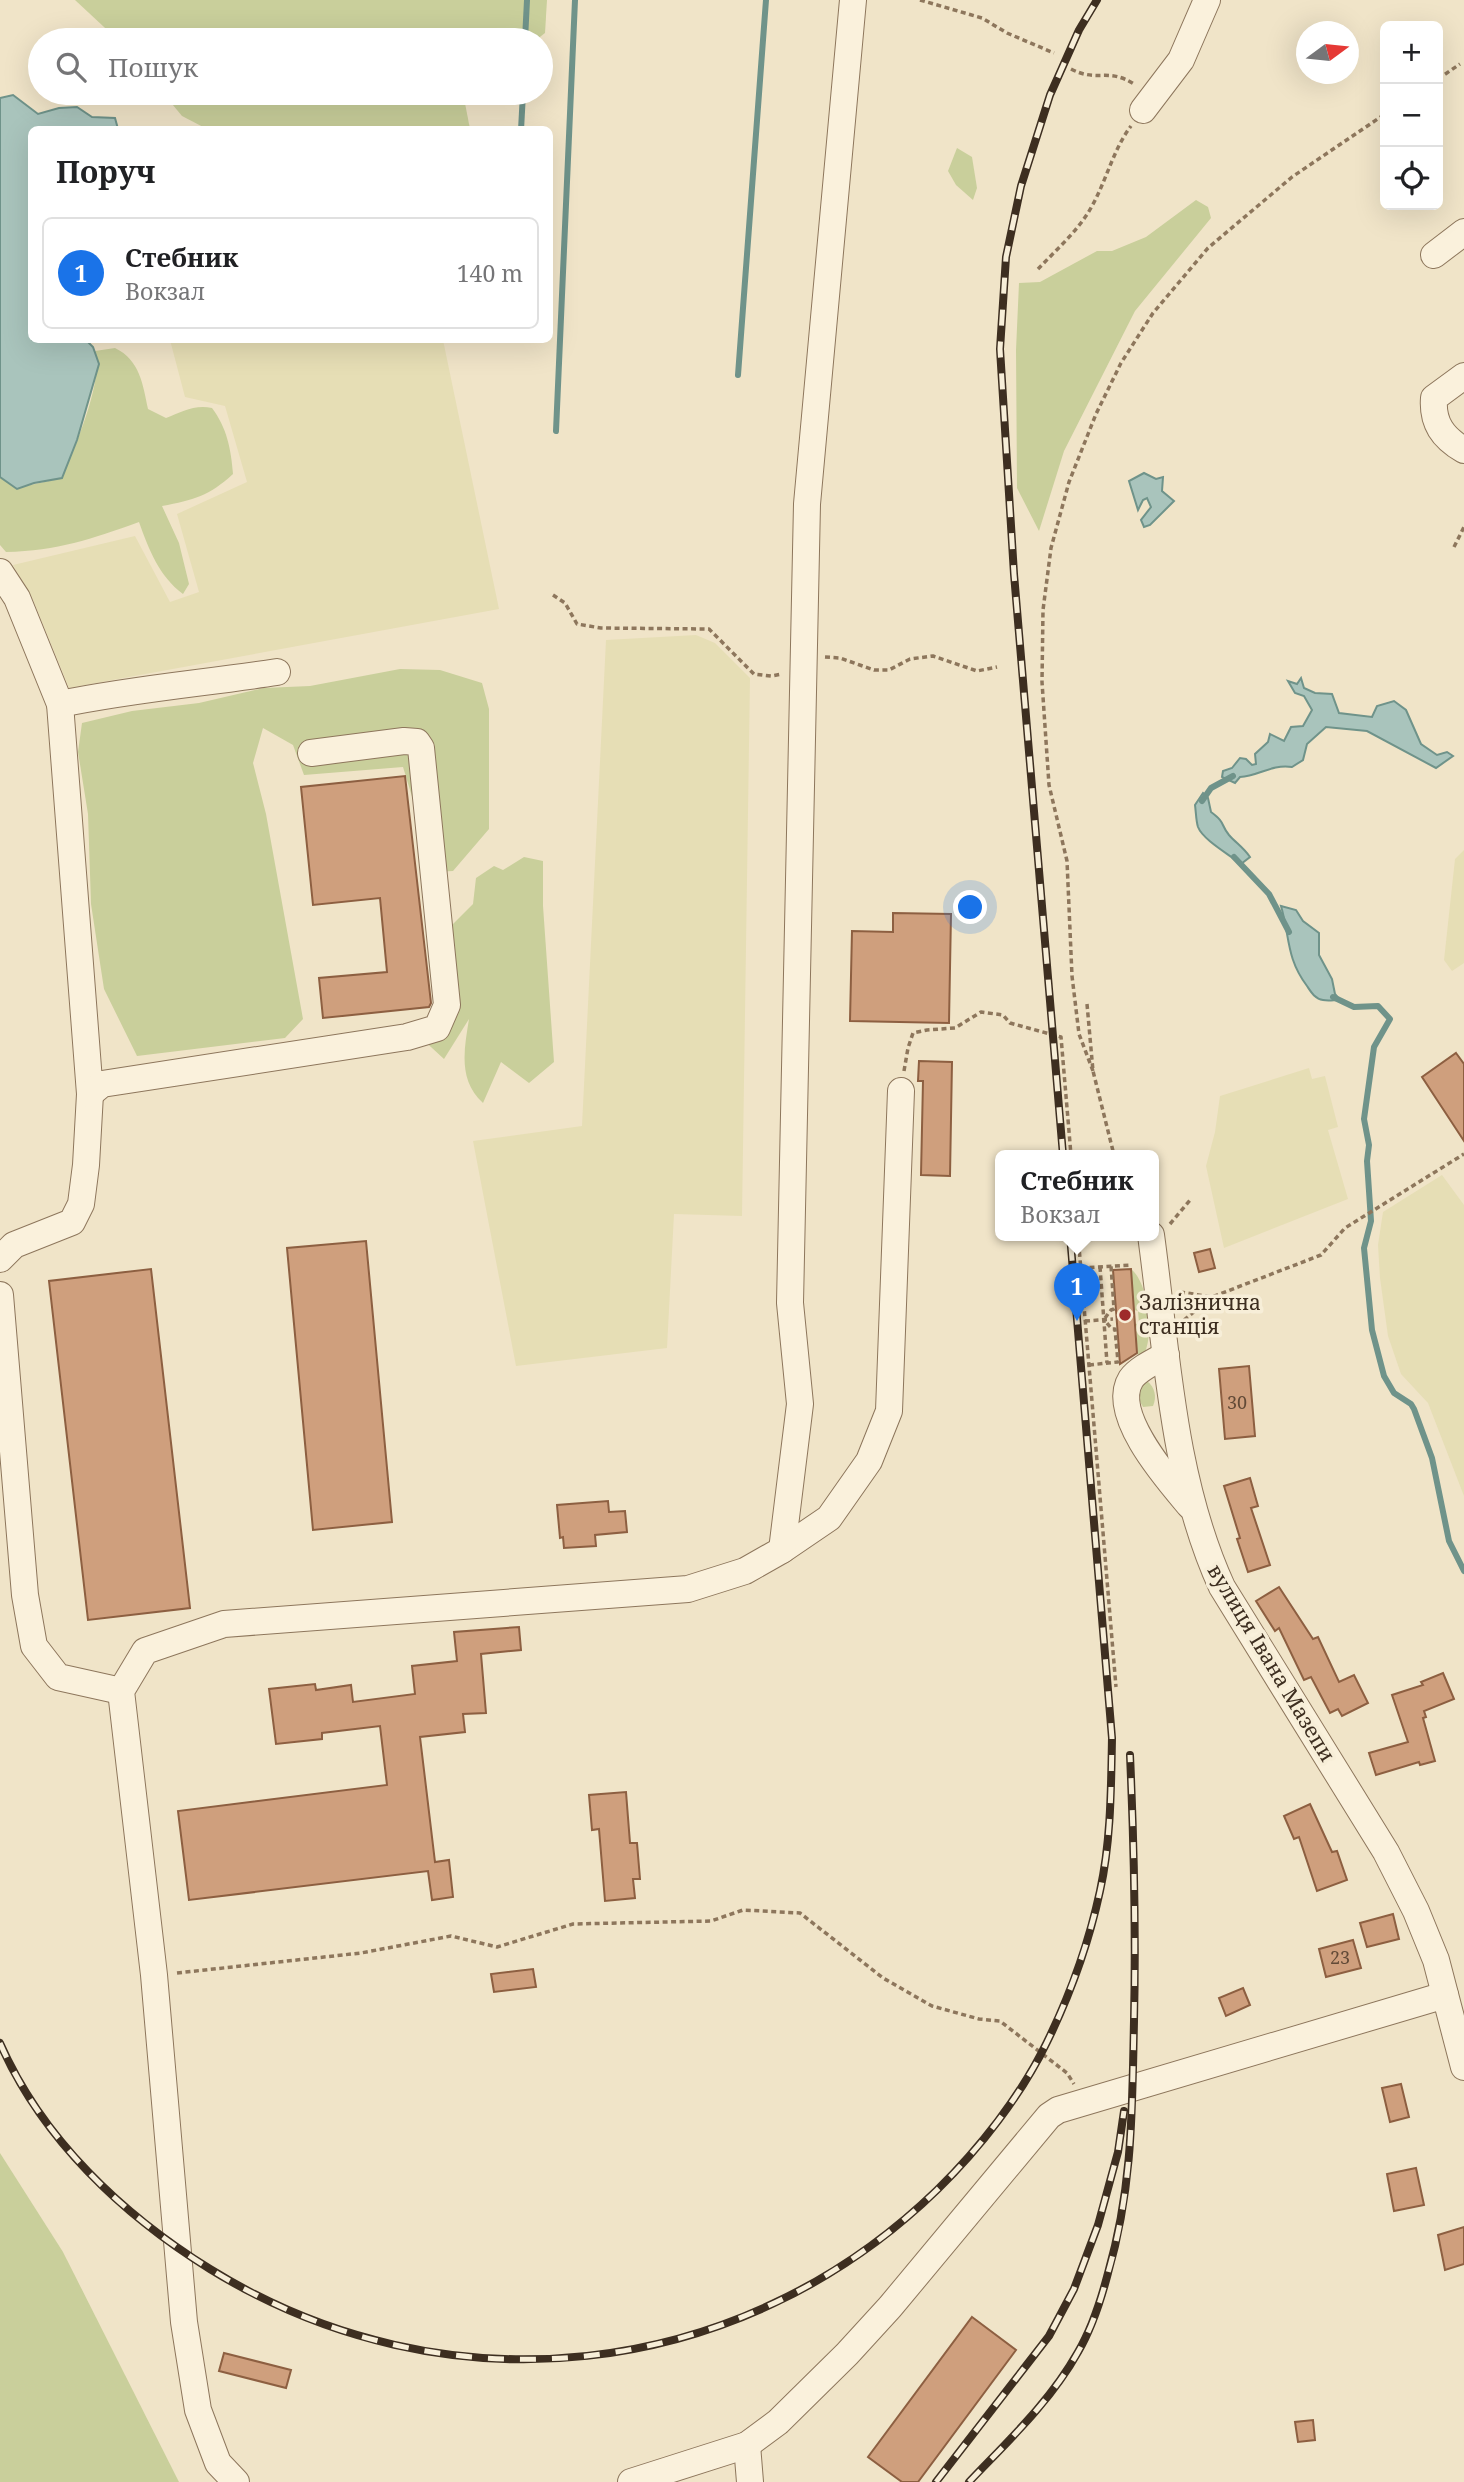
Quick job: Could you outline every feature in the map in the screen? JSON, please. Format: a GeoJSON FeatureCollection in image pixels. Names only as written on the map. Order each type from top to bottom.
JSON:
{"type":"FeatureCollection","features":[{"type":"Feature","properties":{"kind":"street"},"geometry":{"type":"LineString","coordinates":[[782,1550],[800,1404],[790,1303],[807,504],[853,0]]}},
{"type":"Feature","properties":{"kind":"street"},"geometry":{"type":"LineString","coordinates":[[1147,105],[1181,60],[1207,0]]}},
{"type":"Feature","properties":{"kind":"street"},"geometry":{"type":"LineString","coordinates":[[1434,255],[1464,232]]}},
{"type":"Feature","properties":{"kind":"street"},"geometry":{"type":"LineString","coordinates":[[1464,376],[1434,398],[1433,414],[1440,431],[1464,450]]}},
{"type":"Feature","properties":{"kind":"street"},"geometry":{"type":"LineString","coordinates":[[0,572],[17,598],[60,704],[90,1094],[86,1165],[81,1204],[77,1213],[72,1222],[14,1245],[0,1259]]}},
{"type":"Feature","properties":{"kind":"street"},"geometry":{"type":"LineString","coordinates":[[60,704],[277,672]]}},
{"type":"Feature","properties":{"kind":"street"},"geometry":{"type":"LineString","coordinates":[[90,1094],[102,1084],[407,1037],[437,1028],[447,1005],[421,748],[417,742],[404,741],[312,753]]}},
{"type":"Feature","properties":{"kind":"street"},"geometry":{"type":"LineString","coordinates":[[236,2482],[218,2463],[198,2410],[184,2322],[154,1975],[121,1691],[145,1651],[224,1624],[688,1589],[745,1571],[829,1518],[869,1461],[889,1411],[901,1091]]}},
{"type":"Feature","properties":{"kind":"street","name":"вулиця Івана Мазепи"},"geometry":{"type":"LineString","coordinates":[[1158,1241],[1158,1287],[1165,1345],[1194,1511],[1208,1556],[1222,1587],[1386,1852],[1436,1960],[1464,2067]]}},
{"type":"Feature","properties":{"kind":"street"},"geometry":{"type":"LineString","coordinates":[[0,1295],[25,1595],[34,1646],[58,1677],[121,1691]]}},
{"type":"Feature","properties":{"kind":"street"},"geometry":{"type":"LineString","coordinates":[[1165,1345],[1132,1377],[1127,1388],[1126,1402],[1130,1418],[1155,1465],[1194,1511]]}},
{"type":"Feature","properties":{"kind":"street"},"geometry":{"type":"LineString","coordinates":[[631,2482],[747,2445],[778,2422],[890,2307],[1049,2116],[1058,2110],[1445,1995]]}},
{"type":"Feature","properties":{"kind":"street"},"geometry":{"type":"LineString","coordinates":[[747,2445],[750,2482]]}},
{"type":"Feature","properties":{"kind":"path"},"geometry":{"type":"LineString","coordinates":[[920,0],[982,18],[1007,33],[1054,53]]}},
{"type":"Feature","properties":{"kind":"path"},"geometry":{"type":"LineString","coordinates":[[1443,76],[1460,64]]}},
{"type":"Feature","properties":{"kind":"path"},"geometry":{"type":"LineString","coordinates":[[1038,269],[1092,206],[1123,137],[1147,105],[1120,76],[1084,76],[1071,69]]}},
{"type":"Feature","properties":{"kind":"path"},"geometry":{"type":"LineString","coordinates":[[1113,1150],[1093,1071],[1079,1034],[1072,976],[1067,861],[1049,785],[1042,682],[1042,610],[1051,548],[1069,482],[1096,414],[1121,363],[1153,313],[1208,248],[1292,177],[1380,117]]}},
{"type":"Feature","properties":{"kind":"path"},"geometry":{"type":"LineString","coordinates":[[1454,547],[1464,527]]}},
{"type":"Feature","properties":{"kind":"path"},"geometry":{"type":"LineString","coordinates":[[553,595],[565,603],[577,624],[601,628],[709,629],[754,674],[771,676],[796,671],[825,657],[840,658],[874,670],[889,670],[910,659],[933,656],[976,671],[997,667]]}},
{"type":"Feature","properties":{"kind":"path"},"geometry":{"type":"LineString","coordinates":[[1087,1004],[1093,1071]]}},
{"type":"Feature","properties":{"kind":"path"},"geometry":{"type":"LineString","coordinates":[[901,1091],[913,1033],[955,1028],[981,1012],[1003,1015],[1010,1023],[1061,1037],[1071,1150]]}},
{"type":"Feature","properties":{"kind":"path"},"geometry":{"type":"LineString","coordinates":[[1165,1345],[1212,1297],[1321,1255],[1345,1228],[1464,1154]]}},
{"type":"Feature","properties":{"kind":"path"},"geometry":{"type":"LineString","coordinates":[[1159,1231],[1179,1216],[1191,1199]]}},
{"type":"Feature","properties":{"kind":"path"},"geometry":{"type":"LineString","coordinates":[[1079,1241],[1116,1687]]}},
{"type":"Feature","properties":{"kind":"path"},"geometry":{"type":"LineString","coordinates":[[1081,1268],[1131,1265]]}},
{"type":"Feature","properties":{"kind":"path"},"geometry":{"type":"LineString","coordinates":[[1104,1320],[1114,1309],[1111,1266]]}},
{"type":"Feature","properties":{"kind":"path"},"geometry":{"type":"LineString","coordinates":[[1100,1267],[1107,1363]]}},
{"type":"Feature","properties":{"kind":"path"},"geometry":{"type":"LineString","coordinates":[[1102,1288],[1112,1287]]}},
{"type":"Feature","properties":{"kind":"path"},"geometry":{"type":"LineString","coordinates":[[1158,1287],[1212,1297]]}},
{"type":"Feature","properties":{"kind":"path"},"geometry":{"type":"LineString","coordinates":[[1085,1321],[1114,1319]]}},
{"type":"Feature","properties":{"kind":"path"},"geometry":{"type":"LineString","coordinates":[[1089,1365],[1118,1362],[1115,1329],[1104,1320]]}},
{"type":"Feature","properties":{"kind":"path"},"geometry":{"type":"LineString","coordinates":[[1106,1345],[1116,1344]]}},
{"type":"Feature","properties":{"kind":"path"},"geometry":{"type":"LineString","coordinates":[[154,1975],[361,1953],[450,1936],[497,1947],[573,1924],[711,1921],[743,1910],[800,1913],[883,1978],[932,2006],[979,2019],[1000,2021],[1068,2073],[1084,2102]]}},
{"type":"Feature","properties":{"kind":"shaded area"},"geometry":{"type":"Polygon","coordinates":[[[171,343],[444,343],[499,609],[69,688],[33,600],[13,565],[135,536],[170,602],[199,592],[177,514],[247,482],[225,406],[185,397],[171,343]]]}},
{"type":"Feature","properties":{"kind":"shaded area"},"geometry":{"type":"Polygon","coordinates":[[[696,635],[715,643],[750,678],[742,1216],[674,1214],[667,1348],[516,1366],[473,1141],[582,1126],[606,640],[696,635]]]}},
{"type":"Feature","properties":{"kind":"shaded area"},"geometry":{"type":"Polygon","coordinates":[[[1464,850],[1464,963],[1452,971],[1444,960],[1455,859],[1464,850]]]}},
{"type":"Feature","properties":{"kind":"shaded area"},"geometry":{"type":"Polygon","coordinates":[[[1309,1068],[1312,1079],[1325,1076],[1338,1127],[1328,1130],[1348,1199],[1224,1248],[1206,1166],[1215,1132],[1220,1096],[1309,1068]]]}},
{"type":"Feature","properties":{"kind":"shaded area"},"geometry":{"type":"Polygon","coordinates":[[[1442,1175],[1464,1205],[1464,1496],[1428,1403],[1401,1374],[1388,1336],[1380,1278],[1378,1245],[1383,1212],[1442,1175]]]}},
{"type":"Feature","properties":{"kind":"green space"},"geometry":{"type":"Polygon","coordinates":[[[75,0],[547,0],[545,28],[105,28],[75,0]]]}},
{"type":"Feature","properties":{"kind":"green space"},"geometry":{"type":"Polygon","coordinates":[[[173,105],[465,105],[469,126],[201,126],[182,116],[173,105]]]}},
{"type":"Feature","properties":{"kind":"green space"},"geometry":{"type":"Polygon","coordinates":[[[957,148],[972,157],[977,188],[973,200],[956,185],[948,171],[957,148]]]}},
{"type":"Feature","properties":{"kind":"green space"},"geometry":{"type":"Polygon","coordinates":[[[1196,200],[1208,207],[1211,218],[1135,311],[1064,451],[1039,531],[1017,488],[1016,350],[1019,283],[1040,282],[1097,251],[1112,251],[1146,237],[1196,200]]]}},
{"type":"Feature","properties":{"kind":"green space"},"geometry":{"type":"Polygon","coordinates":[[[115,348],[135,366],[148,409],[166,418],[194,408],[212,408],[227,439],[233,474],[200,496],[162,506],[179,543],[189,584],[183,594],[161,571],[139,522],[58,547],[6,552],[0,545],[0,477],[17,488],[62,478],[92,397],[97,364],[95,351],[115,348]]]}},
{"type":"Feature","properties":{"kind":"green space"},"geometry":{"type":"Polygon","coordinates":[[[400,669],[440,670],[482,683],[489,709],[489,829],[453,871],[435,872],[403,767],[304,775],[293,745],[263,728],[253,763],[266,814],[303,1019],[285,1038],[137,1056],[104,989],[91,904],[88,814],[78,752],[82,723],[132,711],[199,703],[264,688],[310,686],[400,669]]]}},
{"type":"Feature","properties":{"kind":"green space"},"geometry":{"type":"Polygon","coordinates":[[[524,857],[543,861],[543,906],[554,1062],[529,1083],[501,1062],[483,1103],[475,1094],[466,1074],[465,1053],[469,1019],[444,1059],[419,1036],[452,984],[442,935],[473,904],[476,878],[494,866],[503,870],[524,857]]]}},
{"type":"Feature","properties":{"kind":"green space"},"geometry":{"type":"Polygon","coordinates":[[[1131,1269],[1143,1288],[1149,1315],[1148,1343],[1138,1363],[1136,1324],[1139,1323],[1138,1311],[1134,1310],[1131,1269]]]}},
{"type":"Feature","properties":{"kind":"green space"},"geometry":{"type":"Polygon","coordinates":[[[1147,1381],[1153,1389],[1155,1399],[1153,1406],[1143,1407],[1138,1398],[1139,1382],[1147,1381]]]}},
{"type":"Feature","properties":{"kind":"green space"},"geometry":{"type":"Polygon","coordinates":[[[0,2153],[63,2252],[179,2482],[0,2482],[0,2153]]]}},
{"type":"Feature","properties":{"kind":"water"},"geometry":{"type":"Polygon","coordinates":[[[13,95],[38,114],[59,108],[77,107],[92,117],[115,118],[117,126],[28,126],[28,343],[89,343],[99,364],[77,440],[62,478],[17,489],[0,477],[0,98],[13,95]]]}},
{"type":"Feature","properties":{"kind":"water"},"geometry":{"type":"Polygon","coordinates":[[[1144,473],[1156,479],[1163,477],[1162,491],[1174,501],[1150,525],[1144,527],[1141,520],[1151,507],[1147,498],[1138,510],[1129,481],[1144,473]]]}},
{"type":"Feature","properties":{"kind":"water"},"geometry":{"type":"Polygon","coordinates":[[[1301,678],[1304,688],[1315,693],[1332,694],[1339,713],[1372,717],[1377,706],[1394,701],[1406,710],[1421,744],[1437,755],[1447,752],[1453,756],[1436,768],[1367,731],[1326,727],[1307,744],[1303,760],[1292,767],[1278,767],[1240,777],[1235,783],[1222,777],[1223,771],[1232,768],[1240,758],[1246,759],[1252,765],[1256,764],[1255,754],[1268,742],[1270,734],[1284,741],[1291,727],[1303,726],[1312,710],[1304,696],[1295,693],[1288,681],[1297,684],[1301,678]]]}},
{"type":"Feature","properties":{"kind":"water"},"geometry":{"type":"Polygon","coordinates":[[[1203,793],[1208,798],[1211,812],[1250,857],[1241,864],[1211,842],[1198,827],[1195,805],[1203,793]]]}},
{"type":"Feature","properties":{"kind":"water"},"geometry":{"type":"Polygon","coordinates":[[[1281,906],[1296,910],[1303,921],[1319,933],[1319,955],[1340,1000],[1318,998],[1300,976],[1292,957],[1281,906]]]}},
{"type":"Feature","properties":{"kind":"building"},"geometry":{"type":"Polygon","coordinates":[[[405,776],[431,1003],[429,1007],[323,1018],[319,978],[387,972],[380,898],[313,905],[301,787],[405,776]]]}},
{"type":"Feature","properties":{"kind":"building"},"geometry":{"type":"Polygon","coordinates":[[[893,913],[951,914],[949,1023],[850,1021],[852,931],[893,932],[893,913]]]}},
{"type":"Feature","properties":{"kind":"building"},"geometry":{"type":"Polygon","coordinates":[[[1456,1053],[1464,1064],[1464,1141],[1422,1077],[1456,1053]]]}},
{"type":"Feature","properties":{"kind":"building"},"geometry":{"type":"Polygon","coordinates":[[[919,1061],[952,1062],[950,1176],[921,1175],[923,1081],[918,1081],[919,1061]]]}},
{"type":"Feature","properties":{"kind":"building"},"geometry":{"type":"Polygon","coordinates":[[[366,1241],[392,1522],[313,1530],[287,1248],[366,1241]]]}},
{"type":"Feature","properties":{"kind":"building"},"geometry":{"type":"Polygon","coordinates":[[[1210,1249],[1215,1268],[1199,1272],[1194,1253],[1210,1249]]]}},
{"type":"Feature","properties":{"kind":"building"},"geometry":{"type":"Polygon","coordinates":[[[151,1269],[190,1608],[88,1620],[49,1281],[151,1269]]]}},
{"type":"Feature","properties":{"kind":"building","name":"Залізнична станція"},"geometry":{"type":"Polygon","coordinates":[[[1131,1269],[1137,1353],[1120,1364],[1113,1270],[1131,1269]]]}},
{"type":"Feature","properties":{"kind":"building"},"geometry":{"type":"Polygon","coordinates":[[[1249,1366],[1255,1436],[1225,1439],[1219,1369],[1249,1366]]]}},
{"type":"Feature","properties":{"kind":"building"},"geometry":{"type":"Polygon","coordinates":[[[1250,1478],[1258,1506],[1251,1508],[1270,1565],[1248,1572],[1224,1486],[1250,1478]]]}},
{"type":"Feature","properties":{"kind":"building"},"geometry":{"type":"Polygon","coordinates":[[[608,1501],[609,1512],[625,1511],[627,1532],[595,1535],[596,1546],[564,1548],[563,1537],[560,1538],[557,1505],[608,1501]]]}},
{"type":"Feature","properties":{"kind":"building"},"geometry":{"type":"Polygon","coordinates":[[[1279,1587],[1313,1639],[1318,1637],[1339,1682],[1354,1675],[1368,1703],[1342,1716],[1338,1709],[1330,1713],[1311,1677],[1304,1680],[1279,1628],[1275,1631],[1256,1601],[1279,1587]]]}},
{"type":"Feature","properties":{"kind":"building"},"geometry":{"type":"Polygon","coordinates":[[[519,1627],[521,1650],[481,1654],[486,1713],[463,1714],[465,1732],[420,1737],[435,1862],[449,1860],[453,1897],[432,1900],[428,1871],[189,1900],[178,1811],[387,1785],[380,1726],[322,1733],[322,1739],[276,1744],[269,1689],[315,1684],[316,1690],[351,1685],[353,1702],[415,1694],[412,1666],[457,1661],[454,1632],[519,1627]]]}},
{"type":"Feature","properties":{"kind":"building"},"geometry":{"type":"Polygon","coordinates":[[[1443,1673],[1454,1699],[1424,1711],[1426,1717],[1423,1718],[1435,1761],[1420,1765],[1419,1762],[1376,1775],[1369,1753],[1408,1742],[1392,1695],[1423,1685],[1421,1682],[1443,1673]]]}},
{"type":"Feature","properties":{"kind":"building"},"geometry":{"type":"Polygon","coordinates":[[[626,1792],[630,1843],[637,1843],[640,1879],[633,1879],[635,1898],[605,1901],[599,1829],[592,1830],[589,1795],[626,1792]]]}},
{"type":"Feature","properties":{"kind":"building"},"geometry":{"type":"Polygon","coordinates":[[[1310,1804],[1332,1852],[1337,1851],[1347,1880],[1317,1891],[1299,1837],[1294,1839],[1284,1816],[1310,1804]]]}},
{"type":"Feature","properties":{"kind":"building"},"geometry":{"type":"Polygon","coordinates":[[[1393,1914],[1399,1939],[1367,1947],[1360,1923],[1393,1914]]]}},
{"type":"Feature","properties":{"kind":"building"},"geometry":{"type":"Polygon","coordinates":[[[1353,1940],[1361,1968],[1326,1977],[1319,1949],[1353,1940]]]}},
{"type":"Feature","properties":{"kind":"building"},"geometry":{"type":"Polygon","coordinates":[[[533,1969],[536,1987],[494,1992],[491,1974],[533,1969]]]}},
{"type":"Feature","properties":{"kind":"building"},"geometry":{"type":"Polygon","coordinates":[[[1243,1988],[1250,2005],[1226,2016],[1219,1998],[1243,1988]]]}},
{"type":"Feature","properties":{"kind":"building"},"geometry":{"type":"Polygon","coordinates":[[[1401,2084],[1409,2117],[1390,2122],[1382,2088],[1401,2084]]]}},
{"type":"Feature","properties":{"kind":"building"},"geometry":{"type":"Polygon","coordinates":[[[1416,2168],[1424,2205],[1394,2211],[1387,2174],[1416,2168]]]}},
{"type":"Feature","properties":{"kind":"building"},"geometry":{"type":"Polygon","coordinates":[[[1464,2227],[1464,2264],[1445,2270],[1438,2235],[1464,2227]]]}},
{"type":"Feature","properties":{"kind":"building"},"geometry":{"type":"Polygon","coordinates":[[[972,2317],[1016,2350],[918,2482],[902,2482],[868,2457],[972,2317]]]}},
{"type":"Feature","properties":{"kind":"building"},"geometry":{"type":"Polygon","coordinates":[[[224,2353],[291,2370],[286,2388],[219,2371],[224,2353]]]}},
{"type":"Feature","properties":{"kind":"building"},"geometry":{"type":"Polygon","coordinates":[[[1313,2420],[1315,2440],[1298,2442],[1295,2422],[1313,2420]]]}},
{"type":"Feature","properties":{"kind":"waterway"},"geometry":{"type":"LineString","coordinates":[[526,28],[527,0]]}},
{"type":"Feature","properties":{"kind":"waterway"},"geometry":{"type":"LineString","coordinates":[[556,431],[575,0]]}},
{"type":"Feature","properties":{"kind":"waterway"},"geometry":{"type":"LineString","coordinates":[[738,375],[766,0]]}},
{"type":"Feature","properties":{"kind":"waterway"},"geometry":{"type":"LineString","coordinates":[[521,126],[522,105]]}},
{"type":"Feature","properties":{"kind":"waterway"},"geometry":{"type":"LineString","coordinates":[[1202,801],[1211,788],[1233,776]]}},
{"type":"Feature","properties":{"kind":"waterway"},"geometry":{"type":"LineString","coordinates":[[1234,857],[1269,894],[1289,932]]}},
{"type":"Feature","properties":{"kind":"waterway"},"geometry":{"type":"LineString","coordinates":[[1333,997],[1354,1007],[1378,1006],[1390,1019],[1374,1047],[1364,1119],[1369,1145],[1367,1161],[1371,1221],[1364,1248],[1372,1330],[1384,1376],[1394,1393],[1414,1409],[1432,1458],[1449,1541],[1464,1571]]}},
{"type":"Feature","properties":{"kind":"railway"},"geometry":{"type":"LineString","coordinates":[[1063,1150],[1014,574],[1000,349],[1006,257],[1021,186],[1050,95],[1079,30],[1097,0]]}},
{"type":"Feature","properties":{"kind":"railway"},"geometry":{"type":"LineString","coordinates":[[0,2043],[38,2111],[62,2142],[88,2172],[146,2224],[210,2269],[300,2315],[394,2345],[491,2358],[587,2356],[682,2338],[773,2304],[859,2254],[937,2190],[983,2139],[1025,2082],[1047,2042],[1078,1968],[1096,1910],[1104,1872],[1111,1796],[1112,1738],[1071,1241]]}},
{"type":"Feature","properties":{"kind":"railway"},"geometry":{"type":"LineString","coordinates":[[969,2482],[1028,2420],[1067,2370],[1096,2314],[1116,2241],[1127,2178],[1133,2085],[1135,1921],[1130,1755]]}},
{"type":"Feature","properties":{"kind":"railway"},"geometry":{"type":"LineString","coordinates":[[936,2482],[1049,2336],[1074,2289],[1098,2225],[1118,2152],[1124,2111]]}},
{"type":"Feature","properties":{"kind":"place","name":"Залізнична станція"},"geometry":{"type":"Point","coordinates":[1125,1315]}},
{"type":"Feature","properties":{"kind":"place","name":"Стебник"},"geometry":{"type":"Point","coordinates":[1077,1321]}}]}
